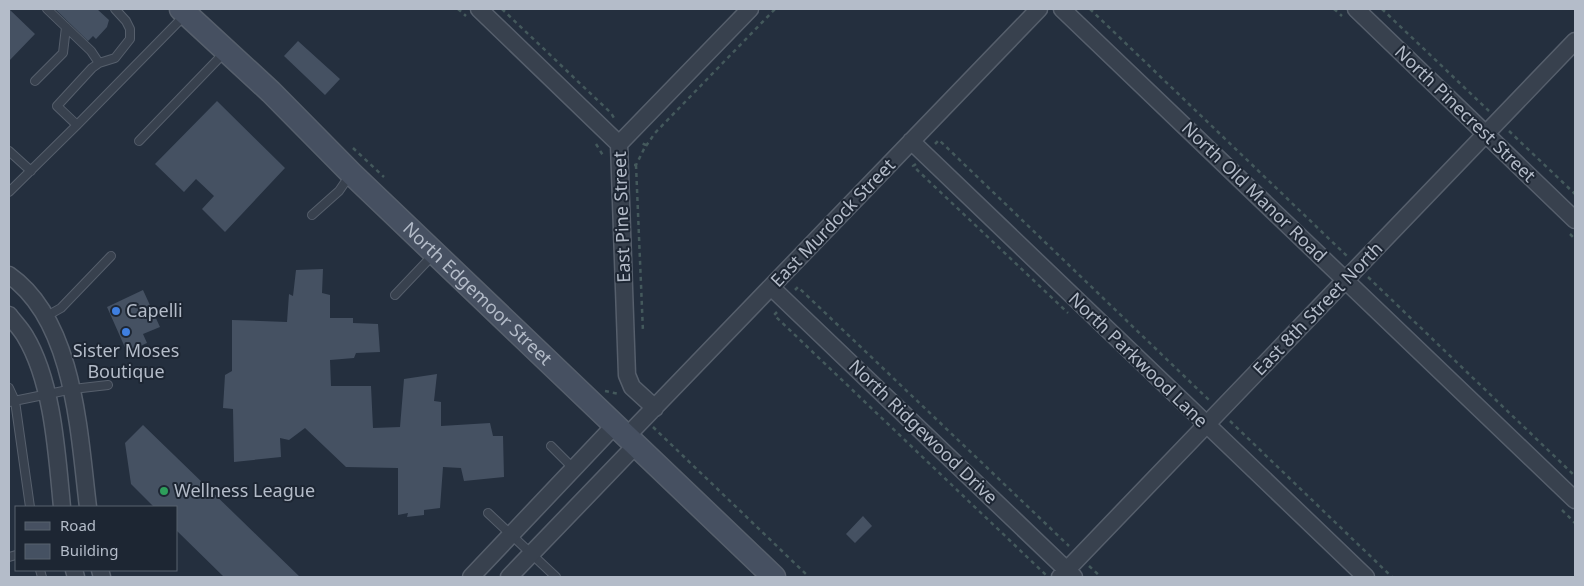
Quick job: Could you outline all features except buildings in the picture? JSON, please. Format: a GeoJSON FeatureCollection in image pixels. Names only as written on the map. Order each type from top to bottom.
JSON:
{"type":"FeatureCollection","features":[{"type":"Feature","properties":{"kind":"street"},"geometry":{"type":"LineString","coordinates":[[479,9],[619,144]]}},
{"type":"Feature","properties":{"kind":"street","name":"East Pine Street"},"geometry":{"type":"LineString","coordinates":[[649,414],[632,387],[627,375],[619,144],[750,9]]}},
{"type":"Feature","properties":{"kind":"street","name":"East Murdock Street"},"geometry":{"type":"LineString","coordinates":[[626,436],[1039,9]]}},
{"type":"Feature","properties":{"kind":"street","name":"North Old Manor Road"},"geometry":{"type":"LineString","coordinates":[[1062,9],[1575,500]]}},
{"type":"Feature","properties":{"kind":"street","name":"North Pinecrest Street"},"geometry":{"type":"LineString","coordinates":[[1356,9],[1575,220]]}},
{"type":"Feature","properties":{"kind":"street","name":"North Edgemoor Street"},"geometry":{"type":"LineString","coordinates":[[184,11],[774,577]]}},
{"type":"Feature","properties":{"kind":"street","name":"East 8th Street North"},"geometry":{"type":"LineString","coordinates":[[1067,575],[1080,557],[1575,41]]}},
{"type":"Feature","properties":{"kind":"street","name":"North Parkwood Lane"},"geometry":{"type":"LineString","coordinates":[[912,141],[1366,577]]}},
{"type":"Feature","properties":{"kind":"street"},"geometry":{"type":"LineString","coordinates":[[9,276],[28,292],[45,317],[58,343],[73,389],[88,506]]}},
{"type":"Feature","properties":{"kind":"street","name":"North Ridgewood Drive"},"geometry":{"type":"LineString","coordinates":[[771,287],[1067,575]]}},
{"type":"Feature","properties":{"kind":"street"},"geometry":{"type":"LineString","coordinates":[[9,315],[25,336],[42,372],[56,442],[62,506]]}},
{"type":"Feature","properties":{"kind":"street"},"geometry":{"type":"LineString","coordinates":[[471,577],[574,469],[626,436]]}},
{"type":"Feature","properties":{"kind":"street"},"geometry":{"type":"LineString","coordinates":[[509,577],[531,554],[626,436]]}},
{"type":"Feature","properties":{"kind":"lane"},"geometry":{"type":"LineString","coordinates":[[47,9],[91,51],[99,63]]}},
{"type":"Feature","properties":{"kind":"lane"},"geometry":{"type":"LineString","coordinates":[[77,125],[57,106],[99,63],[115,58],[130,39],[130,29],[126,21],[114,9]]}},
{"type":"Feature","properties":{"kind":"lane"},"geometry":{"type":"LineString","coordinates":[[9,192],[77,125],[184,11]]}},
{"type":"Feature","properties":{"kind":"lane"},"geometry":{"type":"LineString","coordinates":[[35,81],[63,53],[66,27]]}},
{"type":"Feature","properties":{"kind":"lane"},"geometry":{"type":"LineString","coordinates":[[139,141],[226,51]]}},
{"type":"Feature","properties":{"kind":"lane"},"geometry":{"type":"LineString","coordinates":[[9,151],[30,172]]}},
{"type":"Feature","properties":{"kind":"lane"},"geometry":{"type":"LineString","coordinates":[[312,215],[339,190],[352,174]]}},
{"type":"Feature","properties":{"kind":"lane"},"geometry":{"type":"LineString","coordinates":[[395,295],[435,253]]}},
{"type":"Feature","properties":{"kind":"lane"},"geometry":{"type":"LineString","coordinates":[[45,317],[61,308],[111,256]]}},
{"type":"Feature","properties":{"kind":"lane"},"geometry":{"type":"LineString","coordinates":[[12,401],[73,389],[108,385]]}},
{"type":"Feature","properties":{"kind":"lane"},"geometry":{"type":"LineString","coordinates":[[9,388],[30,506]]}},
{"type":"Feature","properties":{"kind":"lane"},"geometry":{"type":"LineString","coordinates":[[551,446],[574,469]]}},
{"type":"Feature","properties":{"kind":"lane"},"geometry":{"type":"LineString","coordinates":[[488,513],[556,577]]}},
{"type":"Feature","properties":{"kind":"path"},"geometry":{"type":"LineString","coordinates":[[644,148],[655,133],[775,9]]}},
{"type":"Feature","properties":{"kind":"path"},"geometry":{"type":"LineString","coordinates":[[1090,9],[1575,476]]}},
{"type":"Feature","properties":{"kind":"path"},"geometry":{"type":"LineString","coordinates":[[1382,9],[1575,194]]}},
{"type":"Feature","properties":{"kind":"path"},"geometry":{"type":"LineString","coordinates":[[939,140],[1392,577]]}},
{"type":"Feature","properties":{"kind":"path"},"geometry":{"type":"LineString","coordinates":[[636,165],[643,332]]}},
{"type":"Feature","properties":{"kind":"path"},"geometry":{"type":"LineString","coordinates":[[1048,577],[774,315],[798,287],[1101,577]]}},
{"type":"Feature","properties":{"kind":"path"},"geometry":{"type":"LineString","coordinates":[[649,414],[809,577]]}},
{"type":"Feature","properties":{"kind":"place","name":"Capelli"},"geometry":{"type":"Point","coordinates":[116,311]}},
{"type":"Feature","properties":{"kind":"place","name":"Sister Moses Boutique"},"geometry":{"type":"Point","coordinates":[126,332]}},
{"type":"Feature","properties":{"kind":"place","name":"Wellness League"},"geometry":{"type":"Point","coordinates":[164,491]}}]}
